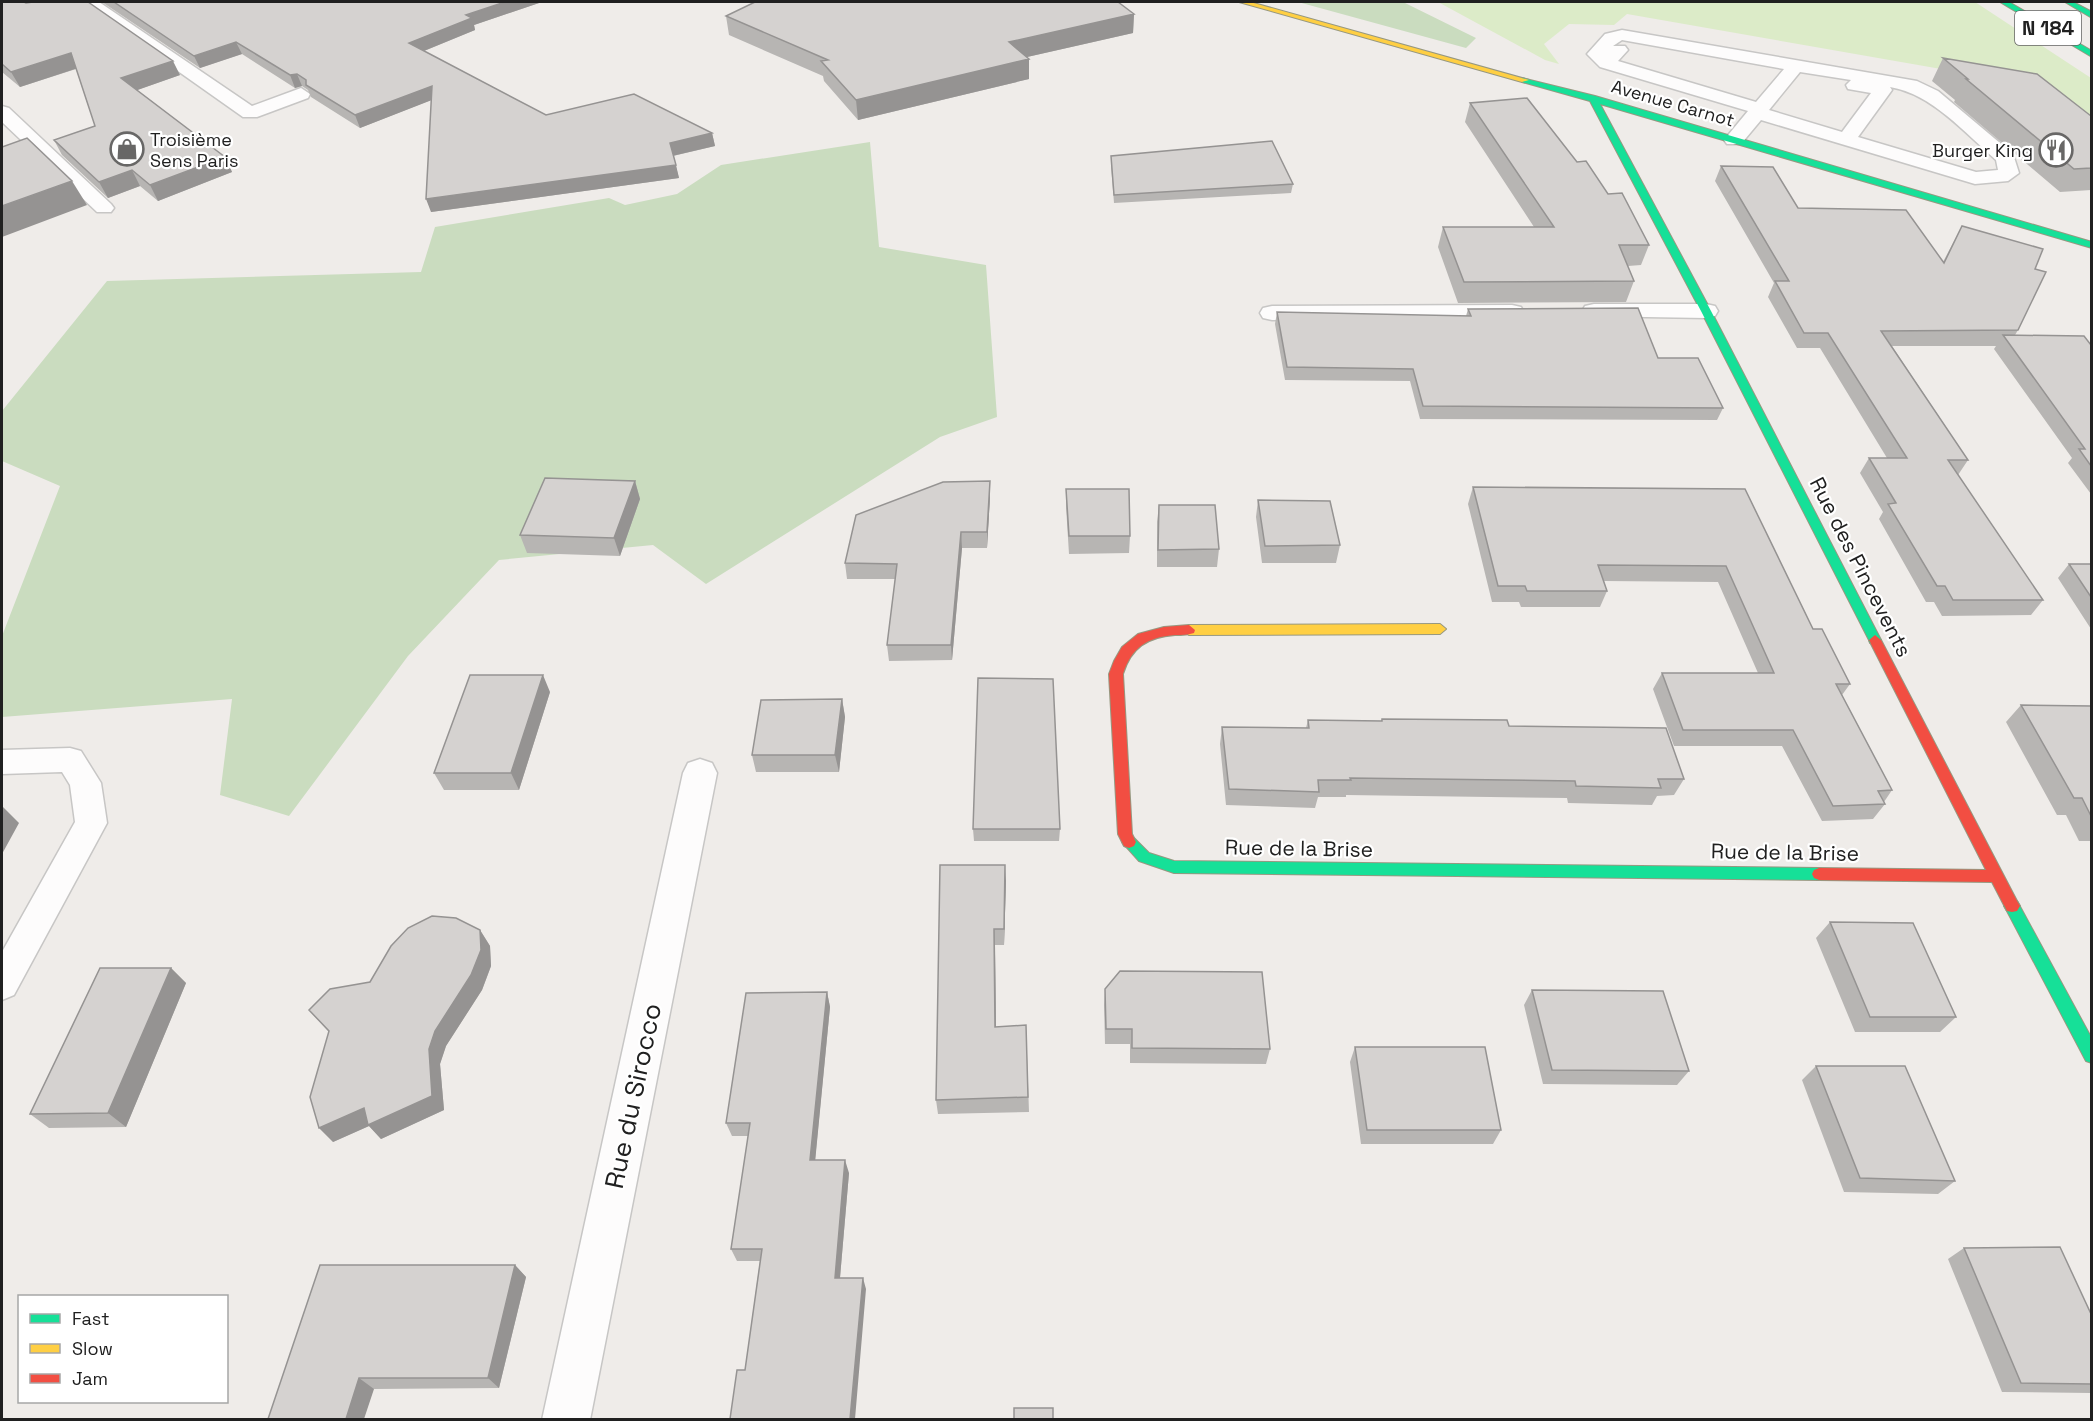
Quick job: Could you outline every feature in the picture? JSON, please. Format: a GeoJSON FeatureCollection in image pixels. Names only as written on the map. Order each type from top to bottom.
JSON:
{"type":"FeatureCollection","features":[{"type":"Feature","properties":{"kind":"street","name":"Avenue Carnot"},"geometry":{"type":"LineString","coordinates":[[1243,2],[1592,98],[2091,245]]}},
{"type":"Feature","properties":{"kind":"street","name":"N 184"},"geometry":{"type":"LineString","coordinates":[[2004,2],[2091,56]]}},
{"type":"Feature","properties":{"kind":"street","name":"N 184"},"geometry":{"type":"LineString","coordinates":[[2068,2],[2091,16]]}},
{"type":"Feature","properties":{"kind":"street","name":"Rue des Pincevents"},"geometry":{"type":"LineString","coordinates":[[1592,98],[1706,311],[2091,1056]]}},
{"type":"Feature","properties":{"kind":"street"},"geometry":{"type":"LineString","coordinates":[[1565,311],[1706,311]]}},
{"type":"Feature","properties":{"kind":"street"},"geometry":{"type":"LineString","coordinates":[[1272,313],[1530,312]]}},
{"type":"Feature","properties":{"kind":"street","name":"Rue de la Brise"},"geometry":{"type":"LineString","coordinates":[[1440,629],[1160,630],[1130,644],[1118,660],[1116,674],[1125,834],[1128,843],[1138,855],[1174,867],[1996,876]]}},
{"type":"Feature","properties":{"kind":"street","name":"Rue du Sirocco"},"geometry":{"type":"LineString","coordinates":[[566,1419],[700,773]]}},
{"type":"Feature","properties":{"kind":"lane"},"geometry":{"type":"LineString","coordinates":[[88,2],[250,113],[301,94]]}},
{"type":"Feature","properties":{"kind":"lane"},"geometry":{"type":"LineString","coordinates":[[1606,63],[1627,43],[1693,70],[1759,111],[1975,178],[2001,177],[2009,172],[2006,158],[1931,95],[1910,85],[1622,34],[1611,38],[1596,54],[1606,63],[1693,70],[1791,72],[1883,90],[1847,138]]}},
{"type":"Feature","properties":{"kind":"lane"},"geometry":{"type":"LineString","coordinates":[[1734,140],[1791,72]]}},
{"type":"Feature","properties":{"kind":"lane"},"geometry":{"type":"LineString","coordinates":[[2,112],[104,208]]}},
{"type":"Feature","properties":{"kind":"lane"},"geometry":{"type":"LineString","coordinates":[[2,762],[70,760],[86,783],[91,823],[2,984]]}},
{"type":"Feature","properties":{"kind":"green space"},"geometry":{"type":"Polygon","coordinates":[[[1298,2],[1403,2],[1476,38],[1466,48],[1298,2]]]}},
{"type":"Feature","properties":{"kind":"green space"},"geometry":{"type":"Polygon","coordinates":[[[1438,2],[1975,2],[2091,78],[2091,118],[2055,89],[1627,14],[1614,25],[1569,24],[1544,44],[1559,64],[1545,60],[1438,2]]]}},
{"type":"Feature","properties":{"kind":"green space"},"geometry":{"type":"Polygon","coordinates":[[[870,142],[879,247],[986,265],[997,417],[940,437],[706,584],[653,545],[499,560],[408,656],[289,816],[220,795],[232,699],[2,717],[2,636],[60,486],[2,461],[2,411],[107,281],[421,272],[435,227],[609,198],[625,205],[677,194],[721,165],[870,142]]]}},
{"type":"Feature","properties":{"kind":"building"},"geometry":{"type":"Polygon","coordinates":[[[2,2],[88,2],[173,61],[121,78],[225,157],[150,185],[132,170],[99,182],[54,140],[95,126],[71,53],[11,72],[2,64],[2,2]]]}},
{"type":"Feature","properties":{"kind":"building"},"geometry":{"type":"Polygon","coordinates":[[[114,2],[505,2],[466,15],[472,18],[409,43],[546,115],[634,94],[712,133],[670,143],[676,165],[426,199],[432,86],[355,115],[306,85],[306,80],[297,74],[290,75],[236,42],[194,56],[114,2]]]}},
{"type":"Feature","properties":{"kind":"building"},"geometry":{"type":"Polygon","coordinates":[[[755,2],[1118,2],[1134,14],[1009,42],[1029,59],[856,100],[821,61],[828,60],[726,16],[755,2]]]}},
{"type":"Feature","properties":{"kind":"building"},"geometry":{"type":"Polygon","coordinates":[[[1943,58],[2037,74],[2091,116],[2091,168],[2074,169],[1943,58]]]}},
{"type":"Feature","properties":{"kind":"building"},"geometry":{"type":"Polygon","coordinates":[[[1527,98],[1577,162],[1586,161],[1608,194],[1622,193],[1649,245],[1619,245],[1634,281],[1464,282],[1443,227],[1554,227],[1470,103],[1527,98]]]}},
{"type":"Feature","properties":{"kind":"building"},"geometry":{"type":"Polygon","coordinates":[[[27,138],[72,181],[2,206],[2,147],[27,138]]]}},
{"type":"Feature","properties":{"kind":"building"},"geometry":{"type":"Polygon","coordinates":[[[1272,141],[1293,184],[1114,195],[1111,156],[1272,141]]]}},
{"type":"Feature","properties":{"kind":"building"},"geometry":{"type":"Polygon","coordinates":[[[1721,166],[1773,167],[1798,208],[1906,210],[1944,263],[1962,226],[2043,249],[2035,269],[2046,272],[2018,330],[1881,331],[1968,460],[1948,460],[2043,600],[1953,600],[1945,586],[1937,586],[1888,504],[1896,503],[1869,458],[1907,458],[1828,333],[1804,333],[1775,281],[1789,281],[1721,166]]]}},
{"type":"Feature","properties":{"kind":"building"},"geometry":{"type":"Polygon","coordinates":[[[1638,308],[1658,358],[1698,358],[1723,408],[1423,406],[1413,369],[1287,367],[1277,312],[1471,316],[1468,309],[1638,308]]]}},
{"type":"Feature","properties":{"kind":"building"},"geometry":{"type":"Polygon","coordinates":[[[2003,335],[2084,336],[2091,345],[2091,466],[2079,449],[2085,449],[2003,335]]]}},
{"type":"Feature","properties":{"kind":"building"},"geometry":{"type":"Polygon","coordinates":[[[545,478],[635,481],[614,538],[520,535],[545,478]]]}},
{"type":"Feature","properties":{"kind":"building"},"geometry":{"type":"Polygon","coordinates":[[[990,481],[987,532],[961,532],[951,645],[887,645],[897,564],[845,563],[856,515],[943,482],[990,481]]]}},
{"type":"Feature","properties":{"kind":"building"},"geometry":{"type":"Polygon","coordinates":[[[1473,487],[1745,489],[1813,629],[1822,629],[1850,684],[1836,684],[1892,790],[1878,791],[1885,804],[1833,806],[1793,730],[1683,730],[1662,673],[1774,673],[1726,566],[1598,565],[1607,591],[1527,591],[1525,586],[1498,586],[1473,487]]]}},
{"type":"Feature","properties":{"kind":"building"},"geometry":{"type":"Polygon","coordinates":[[[1066,489],[1129,489],[1130,536],[1069,536],[1066,489]]]}},
{"type":"Feature","properties":{"kind":"building"},"geometry":{"type":"Polygon","coordinates":[[[1258,500],[1330,501],[1340,545],[1265,546],[1258,500]]]}},
{"type":"Feature","properties":{"kind":"building"},"geometry":{"type":"Polygon","coordinates":[[[1159,505],[1215,505],[1219,549],[1158,550],[1159,505]]]}},
{"type":"Feature","properties":{"kind":"building"},"geometry":{"type":"Polygon","coordinates":[[[2069,564],[2091,564],[2091,597],[2069,564]]]}},
{"type":"Feature","properties":{"kind":"building"},"geometry":{"type":"Polygon","coordinates":[[[470,675],[543,675],[511,773],[434,773],[470,675]]]}},
{"type":"Feature","properties":{"kind":"building"},"geometry":{"type":"Polygon","coordinates":[[[978,678],[1053,679],[1060,829],[973,829],[978,678]]]}},
{"type":"Feature","properties":{"kind":"building"},"geometry":{"type":"Polygon","coordinates":[[[842,699],[835,755],[752,755],[761,700],[842,699]]]}},
{"type":"Feature","properties":{"kind":"building"},"geometry":{"type":"Polygon","coordinates":[[[2021,705],[2091,706],[2091,816],[2082,798],[2074,798],[2021,705]]]}},
{"type":"Feature","properties":{"kind":"building"},"geometry":{"type":"Polygon","coordinates":[[[1382,719],[1507,720],[1509,726],[1666,728],[1684,779],[1658,779],[1661,788],[1576,786],[1575,781],[1350,778],[1351,780],[1318,780],[1319,792],[1229,789],[1222,727],[1309,728],[1308,720],[1382,721],[1382,719]]]}},
{"type":"Feature","properties":{"kind":"building"},"geometry":{"type":"Polygon","coordinates":[[[940,865],[1005,865],[1004,929],[994,929],[995,1027],[1026,1025],[1028,1097],[936,1100],[940,865]]]}},
{"type":"Feature","properties":{"kind":"building"},"geometry":{"type":"Polygon","coordinates":[[[432,916],[456,918],[480,930],[481,950],[471,975],[435,1031],[429,1049],[432,1096],[368,1125],[364,1108],[319,1128],[310,1097],[329,1031],[309,1010],[330,989],[370,982],[391,946],[408,928],[432,916]]]}},
{"type":"Feature","properties":{"kind":"building"},"geometry":{"type":"Polygon","coordinates":[[[1830,922],[1913,923],[1956,1017],[1870,1017],[1830,922]]]}},
{"type":"Feature","properties":{"kind":"building"},"geometry":{"type":"Polygon","coordinates":[[[100,968],[171,968],[108,1113],[30,1114],[100,968]]]}},
{"type":"Feature","properties":{"kind":"building"},"geometry":{"type":"Polygon","coordinates":[[[1120,971],[1262,972],[1270,1049],[1132,1048],[1132,1029],[1106,1029],[1105,989],[1120,971]]]}},
{"type":"Feature","properties":{"kind":"building"},"geometry":{"type":"Polygon","coordinates":[[[1532,990],[1663,991],[1689,1071],[1552,1070],[1532,990]]]}},
{"type":"Feature","properties":{"kind":"building"},"geometry":{"type":"Polygon","coordinates":[[[827,992],[810,1160],[845,1160],[835,1278],[863,1278],[850,1419],[730,1419],[737,1370],[745,1370],[762,1249],[731,1249],[750,1123],[726,1123],[746,993],[827,992]]]}},
{"type":"Feature","properties":{"kind":"building"},"geometry":{"type":"Polygon","coordinates":[[[1355,1047],[1485,1047],[1501,1130],[1367,1130],[1355,1047]]]}},
{"type":"Feature","properties":{"kind":"building"},"geometry":{"type":"Polygon","coordinates":[[[1816,1066],[1905,1066],[1955,1181],[1860,1178],[1816,1066]]]}},
{"type":"Feature","properties":{"kind":"building"},"geometry":{"type":"Polygon","coordinates":[[[2060,1247],[2091,1314],[2091,1384],[2021,1383],[1964,1248],[2060,1247]]]}},
{"type":"Feature","properties":{"kind":"building"},"geometry":{"type":"Polygon","coordinates":[[[320,1265],[515,1265],[488,1378],[359,1378],[346,1419],[268,1419],[320,1265]]]}},
{"type":"Feature","properties":{"kind":"building"},"geometry":{"type":"Polygon","coordinates":[[[1014,1408],[1053,1408],[1053,1419],[1014,1419],[1014,1408]]]}},
{"type":"Feature","properties":{"kind":"traffic: fast"},"geometry":{"type":"LineString","coordinates":[[2004,2],[2092,55]]}},
{"type":"Feature","properties":{"kind":"traffic: fast"},"geometry":{"type":"LineString","coordinates":[[2068,2],[2092,16]]}},
{"type":"Feature","properties":{"kind":"traffic: fast"},"geometry":{"type":"LineString","coordinates":[[1525,80],[2092,245]]}},
{"type":"Feature","properties":{"kind":"traffic: fast"},"geometry":{"type":"LineString","coordinates":[[1592,98],[1706,311],[1875,640]]}},
{"type":"Feature","properties":{"kind":"traffic: fast"},"geometry":{"type":"LineString","coordinates":[[1129,842],[1144,857],[1174,867],[1819,874]]}},
{"type":"Feature","properties":{"kind":"traffic: fast"},"geometry":{"type":"LineString","coordinates":[[2012,906],[2092,1056]]}},
{"type":"Feature","properties":{"kind":"traffic: slow"},"geometry":{"type":"LineString","coordinates":[[1243,2],[1525,80]]}},
{"type":"Feature","properties":{"kind":"traffic: slow"},"geometry":{"type":"LineString","coordinates":[[1189,630],[1440,629]]}},
{"type":"Feature","properties":{"kind":"traffic: jam"},"geometry":{"type":"LineString","coordinates":[[1129,842],[1125,834],[1116,674],[1126,651],[1143,637],[1164,631],[1189,630]]}},
{"type":"Feature","properties":{"kind":"traffic: jam"},"geometry":{"type":"LineString","coordinates":[[1875,640],[2012,906]]}},
{"type":"Feature","properties":{"kind":"traffic: jam"},"geometry":{"type":"LineString","coordinates":[[1819,874],[1996,876]]}},
{"type":"Feature","properties":{"kind":"place","name":"Troisième Sens Paris"},"geometry":{"type":"Point","coordinates":[127,149]}},
{"type":"Feature","properties":{"kind":"place","name":"Burger King"},"geometry":{"type":"Point","coordinates":[2056,150]}}]}
